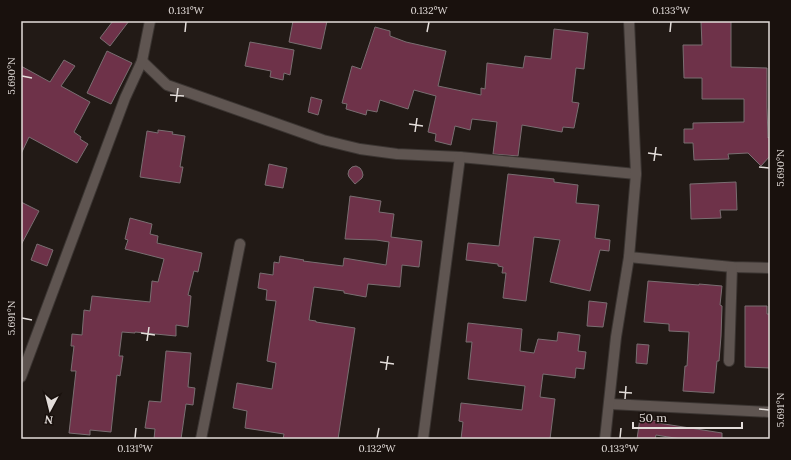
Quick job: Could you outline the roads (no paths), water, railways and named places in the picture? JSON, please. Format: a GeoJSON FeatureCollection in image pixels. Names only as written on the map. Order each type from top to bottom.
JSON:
{"type":"FeatureCollection","features":[{"type":"Feature","properties":{"kind":"street"},"geometry":{"type":"LineString","coordinates":[[21,377],[24,361],[125,98],[142,61],[150,21]]}},
{"type":"Feature","properties":{"kind":"street"},"geometry":{"type":"LineString","coordinates":[[605,439],[610,404],[616,337],[630,257],[636,174],[629,21]]}},
{"type":"Feature","properties":{"kind":"street"},"geometry":{"type":"LineString","coordinates":[[142,61],[168,85],[323,140],[360,149],[390,153],[636,174]]}},
{"type":"Feature","properties":{"kind":"street"},"geometry":{"type":"LineString","coordinates":[[423,439],[460,158]]}},
{"type":"Feature","properties":{"kind":"street"},"geometry":{"type":"LineString","coordinates":[[200,439],[240,244]]}},
{"type":"Feature","properties":{"kind":"street"},"geometry":{"type":"LineString","coordinates":[[630,257],[732,267],[770,268]]}},
{"type":"Feature","properties":{"kind":"street"},"geometry":{"type":"LineString","coordinates":[[729,361],[732,267]]}},
{"type":"Feature","properties":{"kind":"street"},"geometry":{"type":"LineString","coordinates":[[610,404],[770,412]]}}]}
